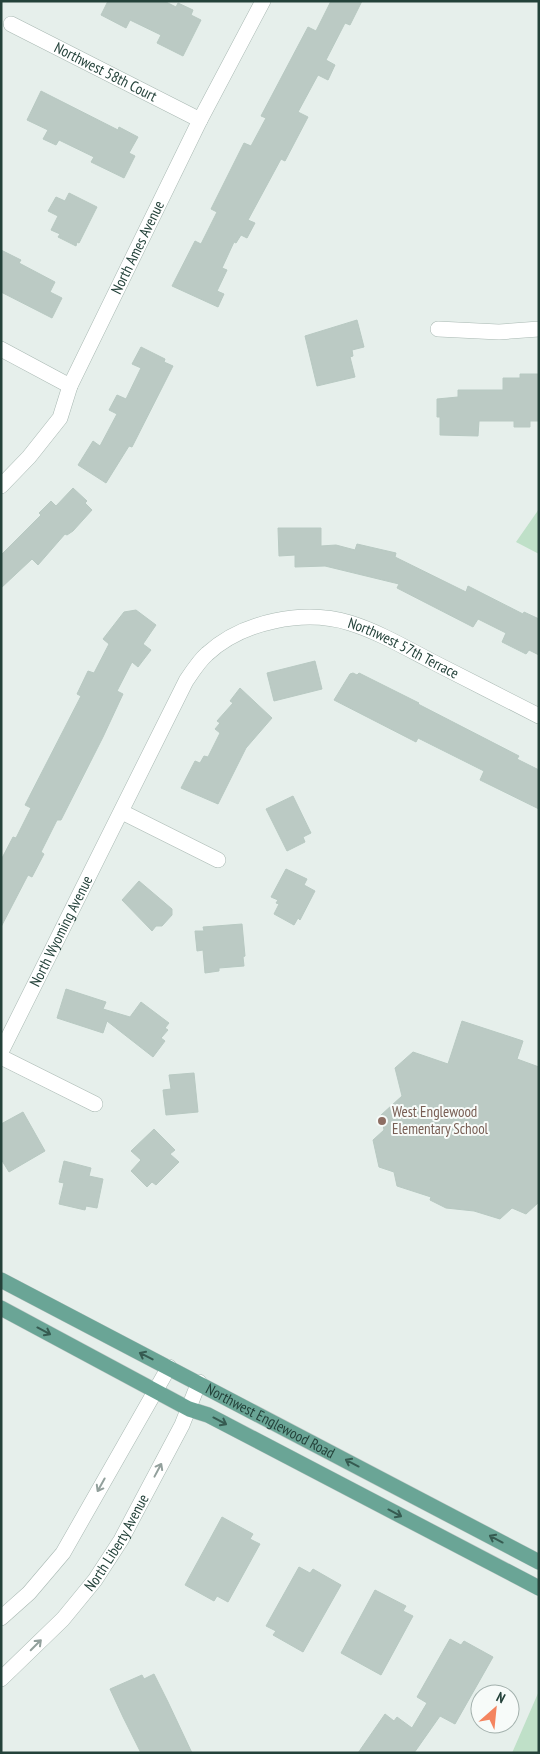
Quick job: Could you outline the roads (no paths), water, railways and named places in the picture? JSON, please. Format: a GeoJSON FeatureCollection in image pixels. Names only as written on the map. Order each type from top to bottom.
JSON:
{"type":"FeatureCollection","features":[{"type":"Feature","properties":{"kind":"main road","name":"Northwest Englewood Road"},"geometry":{"type":"LineString","coordinates":[[1,1280],[199,1382],[539,1562]]}},
{"type":"Feature","properties":{"kind":"main road","name":"Northwest Englewood Road"},"geometry":{"type":"LineString","coordinates":[[1,1308],[189,1408],[216,1420],[539,1588]]}},
{"type":"Feature","properties":{"kind":"street","name":"North Ames Avenue"},"geometry":{"type":"LineString","coordinates":[[1,486],[60,418],[70,386],[200,120],[263,1]]}},
{"type":"Feature","properties":{"kind":"street","name":"Northwest 58th Court"},"geometry":{"type":"LineString","coordinates":[[11,24],[200,120]]}},
{"type":"Feature","properties":{"kind":"street"},"geometry":{"type":"LineString","coordinates":[[438,329],[499,332],[539,329]]}},
{"type":"Feature","properties":{"kind":"street"},"geometry":{"type":"LineString","coordinates":[[1,349],[70,386]]}},
{"type":"Feature","properties":{"kind":"street","name":"Northwest 57th Terrace"},"geometry":{"type":"LineString","coordinates":[[260,625],[291,618],[320,618],[349,623],[379,635],[539,716]]}},
{"type":"Feature","properties":{"kind":"street","name":"North Wyoming Avenue"},"geometry":{"type":"LineString","coordinates":[[1,1052],[186,681],[206,654],[230,638],[260,625]]}},
{"type":"Feature","properties":{"kind":"street"},"geometry":{"type":"LineString","coordinates":[[122,812],[218,860]]}},
{"type":"Feature","properties":{"kind":"street"},"geometry":{"type":"LineString","coordinates":[[1,1057],[95,1104]]}},
{"type":"Feature","properties":{"kind":"street"},"geometry":{"type":"LineString","coordinates":[[1,1618],[29,1593],[63,1553],[155,1390],[170,1368]]}},
{"type":"Feature","properties":{"kind":"street","name":"North Liberty Avenue"},"geometry":{"type":"LineString","coordinates":[[1,1679],[63,1619],[94,1580],[121,1540],[189,1408],[199,1382]]}},
{"type":"Feature","properties":{"kind":"place","name":"West Englewood Elementary School"},"geometry":{"type":"Point","coordinates":[382,1121]}}]}
